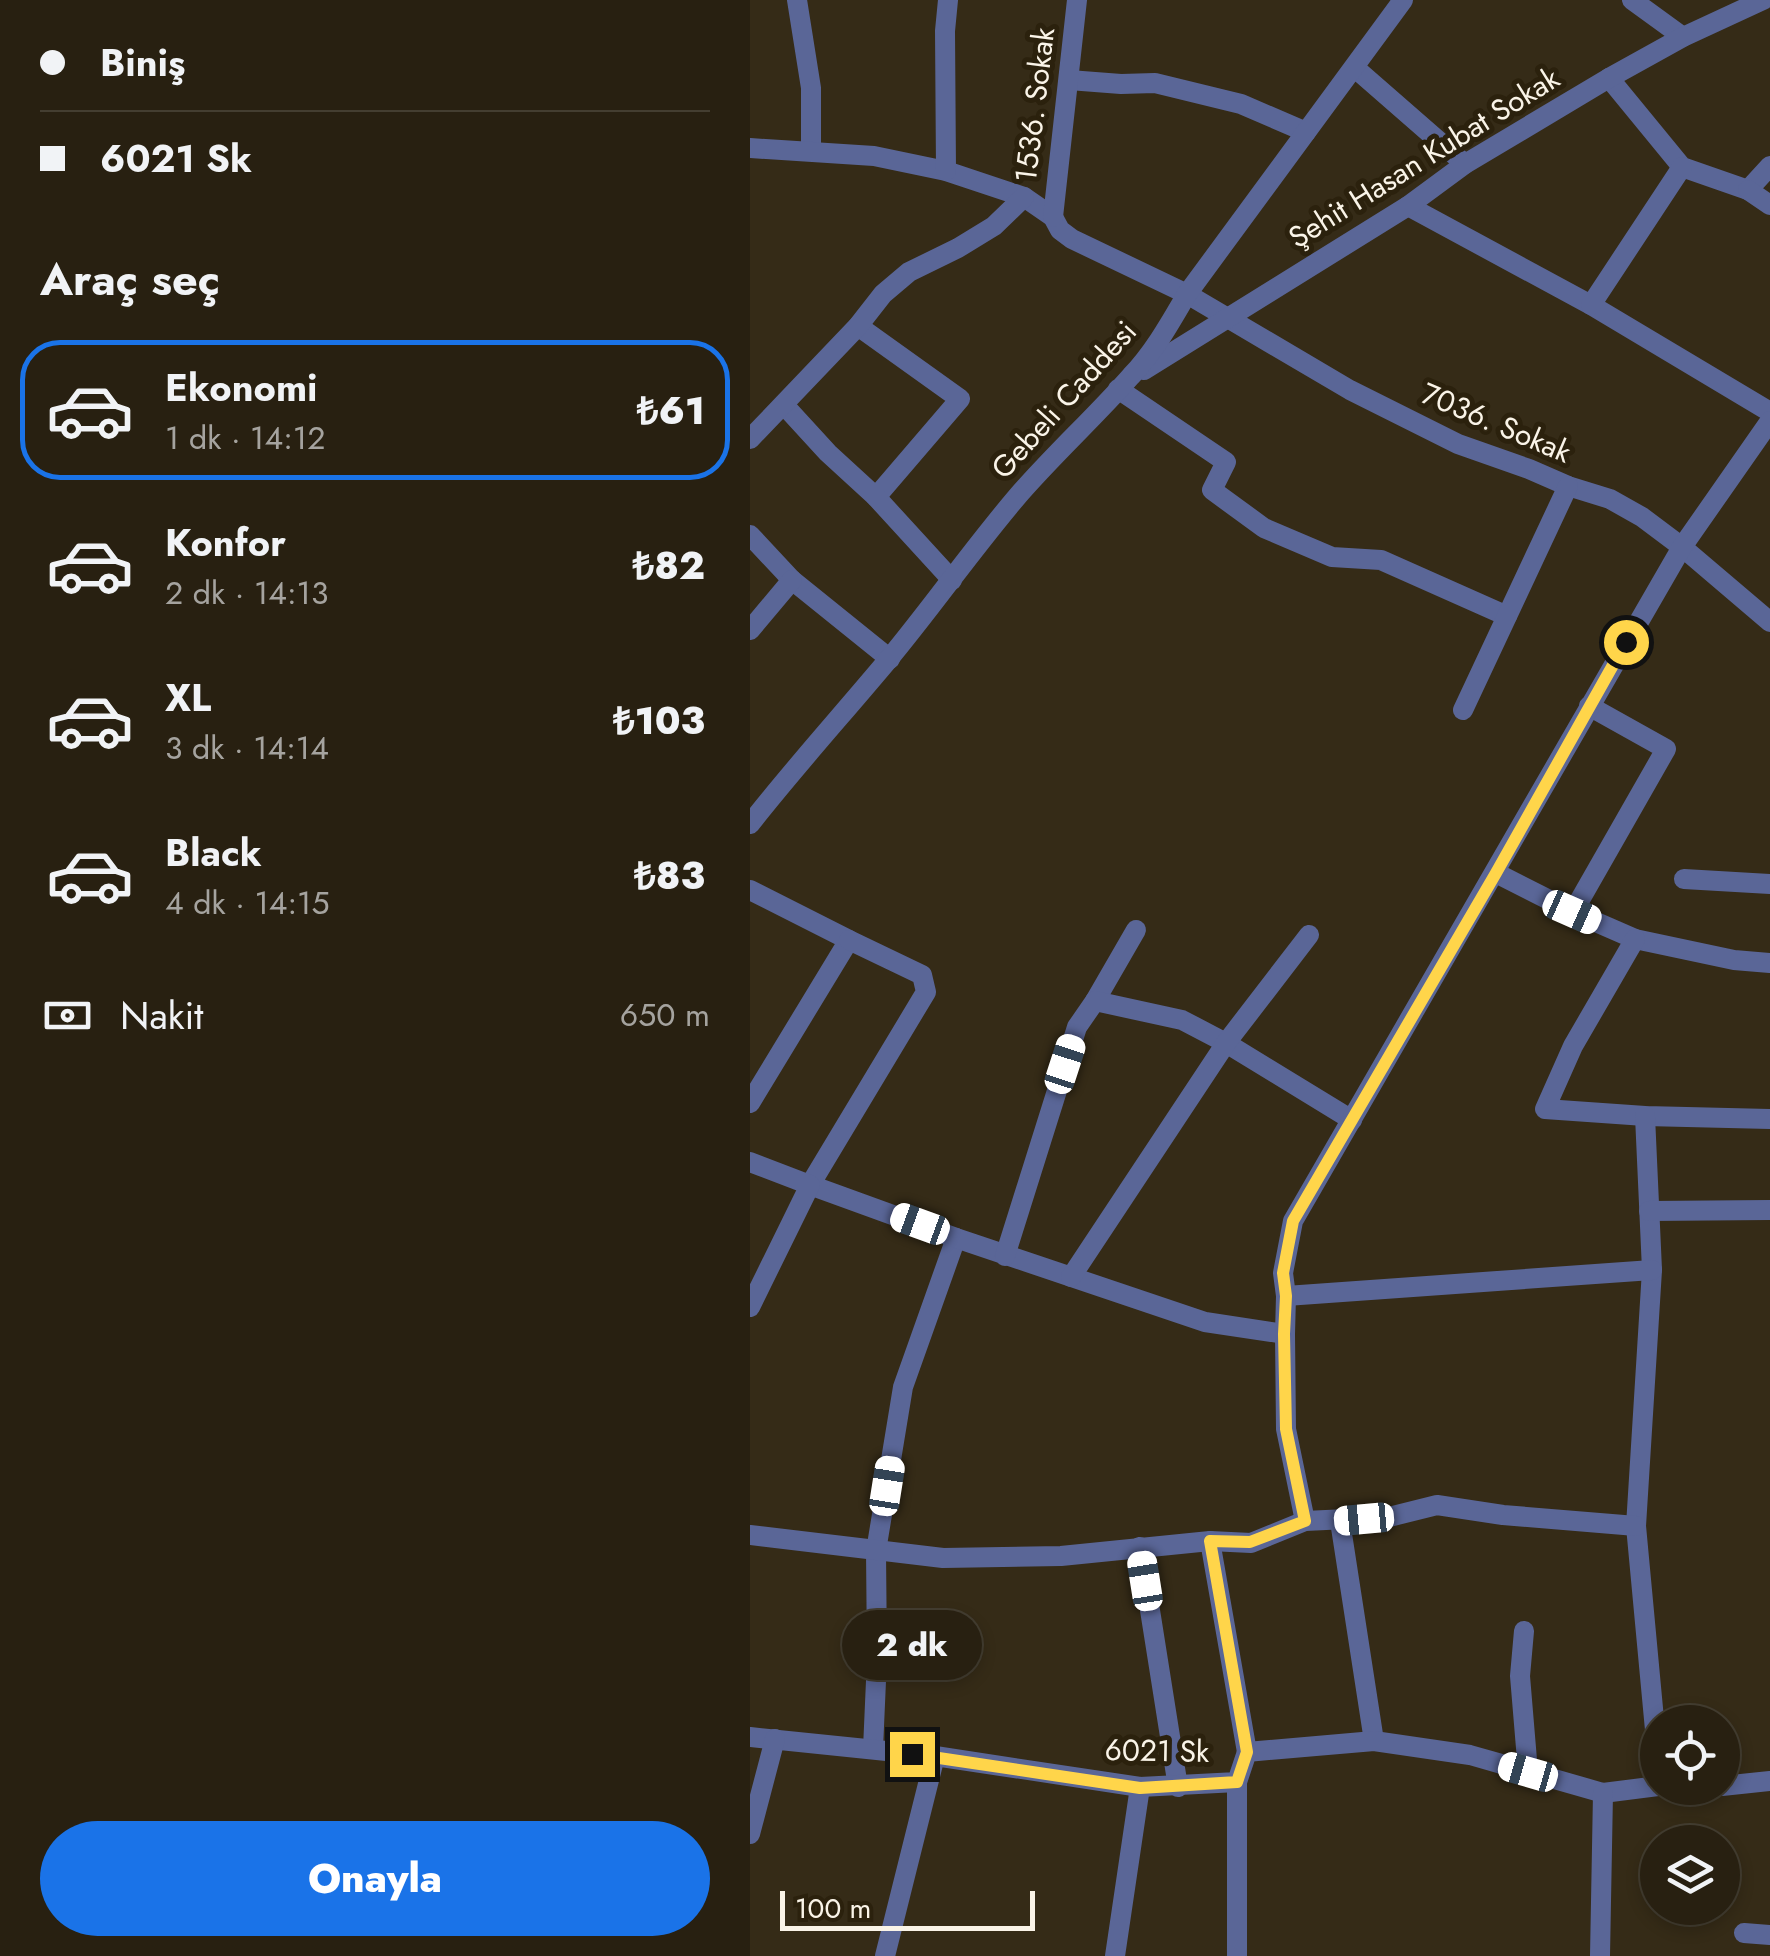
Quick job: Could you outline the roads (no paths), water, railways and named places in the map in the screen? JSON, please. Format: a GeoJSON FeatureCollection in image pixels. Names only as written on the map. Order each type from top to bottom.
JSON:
{"type":"FeatureCollection","features":[{"type":"Feature","properties":{"kind":"street"},"geometry":{"type":"LineString","coordinates":[[797,0],[811,88],[811,152]]}},
{"type":"Feature","properties":{"kind":"street"},"geometry":{"type":"LineString","coordinates":[[946,171],[948,0]]}},
{"type":"Feature","properties":{"kind":"street","name":"1536. Sokak"},"geometry":{"type":"LineString","coordinates":[[1053,217],[1078,0]]}},
{"type":"Feature","properties":{"kind":"street","name":"Gebeli Caddesi"},"geometry":{"type":"LineString","coordinates":[[750,824],[757,802],[890,658],[970,552],[1160,339],[1187,294],[1404,0]]}},
{"type":"Feature","properties":{"kind":"street"},"geometry":{"type":"LineString","coordinates":[[1632,0],[1683,37]]}},
{"type":"Feature","properties":{"kind":"street","name":"Şehit Hasan Kubat Sokak"},"geometry":{"type":"LineString","coordinates":[[1122,386],[1227,316],[1408,206],[1465,164],[1683,37],[1763,0]]}},
{"type":"Feature","properties":{"kind":"street"},"geometry":{"type":"LineString","coordinates":[[1354,68],[1465,164]]}},
{"type":"Feature","properties":{"kind":"street"},"geometry":{"type":"LineString","coordinates":[[1609,78],[1682,166],[1748,190],[1770,206]]}},
{"type":"Feature","properties":{"kind":"street"},"geometry":{"type":"LineString","coordinates":[[1069,80],[1154,82],[1241,104],[1306,132]]}},
{"type":"Feature","properties":{"kind":"street","name":"7036. Sokak"},"geometry":{"type":"LineString","coordinates":[[750,148],[874,156],[946,171],[1024,198],[1053,217],[1060,230],[1072,239],[1187,294],[1350,390],[1458,444],[1610,499],[1642,517],[1770,622]]}},
{"type":"Feature","properties":{"kind":"street"},"geometry":{"type":"LineString","coordinates":[[1591,305],[1682,166]]}},
{"type":"Feature","properties":{"kind":"street"},"geometry":{"type":"LineString","coordinates":[[1748,190],[1770,166]]}},
{"type":"Feature","properties":{"kind":"street"},"geometry":{"type":"LineString","coordinates":[[750,439],[858,326],[883,294],[910,272],[994,226],[1024,198]]}},
{"type":"Feature","properties":{"kind":"street"},"geometry":{"type":"LineString","coordinates":[[1408,206],[1591,305],[1770,412]]}},
{"type":"Feature","properties":{"kind":"street"},"geometry":{"type":"LineString","coordinates":[[858,326],[960,400],[876,497]]}},
{"type":"Feature","properties":{"kind":"street"},"geometry":{"type":"LineString","coordinates":[[1122,386],[1226,462],[1212,490],[1264,528],[1332,557],[1381,560],[1507,616]]}},
{"type":"Feature","properties":{"kind":"street"},"geometry":{"type":"LineString","coordinates":[[784,405],[952,580]]}},
{"type":"Feature","properties":{"kind":"street"},"geometry":{"type":"LineString","coordinates":[[1305,1521],[1286,1429],[1283,1273],[1293,1221],[1682,546],[1770,422]]}},
{"type":"Feature","properties":{"kind":"street"},"geometry":{"type":"LineString","coordinates":[[1463,710],[1568,486]]}},
{"type":"Feature","properties":{"kind":"street"},"geometry":{"type":"LineString","coordinates":[[750,536],[792,580],[890,658]]}},
{"type":"Feature","properties":{"kind":"street"},"geometry":{"type":"LineString","coordinates":[[750,630],[792,580]]}},
{"type":"Feature","properties":{"kind":"street"},"geometry":{"type":"LineString","coordinates":[[1572,912],[1666,750],[1589,706]]}},
{"type":"Feature","properties":{"kind":"street"},"geometry":{"type":"LineString","coordinates":[[1496,873],[1634,940],[1770,964]]}},
{"type":"Feature","properties":{"kind":"street"},"geometry":{"type":"LineString","coordinates":[[1684,879],[1770,884]]}},
{"type":"Feature","properties":{"kind":"street"},"geometry":{"type":"LineString","coordinates":[[750,890],[922,975],[926,992],[810,1185],[750,1306]]}},
{"type":"Feature","properties":{"kind":"street"},"geometry":{"type":"LineString","coordinates":[[1005,1256],[1077,1027],[1136,930]]}},
{"type":"Feature","properties":{"kind":"street"},"geometry":{"type":"LineString","coordinates":[[1071,1277],[1226,1043],[1309,935]]}},
{"type":"Feature","properties":{"kind":"street"},"geometry":{"type":"LineString","coordinates":[[750,1102],[849,940]]}},
{"type":"Feature","properties":{"kind":"street"},"geometry":{"type":"LineString","coordinates":[[1634,940],[1572,1046],[1546,1109],[1770,1119]]}},
{"type":"Feature","properties":{"kind":"street"},"geometry":{"type":"LineString","coordinates":[[1095,1002],[1182,1020],[1352,1120]]}},
{"type":"Feature","properties":{"kind":"street"},"geometry":{"type":"LineString","coordinates":[[1645,1116],[1652,1270],[1636,1526],[1653,1705]]}},
{"type":"Feature","properties":{"kind":"street"},"geometry":{"type":"LineString","coordinates":[[750,1162],[1005,1256],[1205,1322],[1284,1334]]}},
{"type":"Feature","properties":{"kind":"street"},"geometry":{"type":"LineString","coordinates":[[1649,1211],[1770,1210]]}},
{"type":"Feature","properties":{"kind":"street"},"geometry":{"type":"LineString","coordinates":[[873,1749],[876,1551],[904,1387],[956,1238]]}},
{"type":"Feature","properties":{"kind":"street"},"geometry":{"type":"LineString","coordinates":[[1286,1296],[1652,1270]]}},
{"type":"Feature","properties":{"kind":"street"},"geometry":{"type":"LineString","coordinates":[[750,1535],[942,1558],[1061,1556],[1210,1541],[1250,1542],[1305,1521],[1389,1517],[1437,1505],[1503,1515],[1636,1526]]}},
{"type":"Feature","properties":{"kind":"street"},"geometry":{"type":"LineString","coordinates":[[1340,1521],[1374,1741]]}},
{"type":"Feature","properties":{"kind":"street"},"geometry":{"type":"LineString","coordinates":[[1210,1541],[1247,1752]]}},
{"type":"Feature","properties":{"kind":"street"},"geometry":{"type":"LineString","coordinates":[[1140,1547],[1178,1787]]}},
{"type":"Feature","properties":{"kind":"street"},"geometry":{"type":"LineString","coordinates":[[1524,1631],[1520,1676],[1528,1772]]}},
{"type":"Feature","properties":{"kind":"street","name":"6021 Sk"},"geometry":{"type":"LineString","coordinates":[[750,1737],[934,1756],[1140,1788],[1237,1782],[1247,1752],[1374,1741],[1470,1755],[1603,1792],[1640,1788]]}},
{"type":"Feature","properties":{"kind":"street"},"geometry":{"type":"LineString","coordinates":[[750,1834],[774,1739]]}},
{"type":"Feature","properties":{"kind":"street"},"geometry":{"type":"LineString","coordinates":[[885,1956],[934,1756]]}},
{"type":"Feature","properties":{"kind":"street"},"geometry":{"type":"LineString","coordinates":[[1237,1782],[1237,1956]]}},
{"type":"Feature","properties":{"kind":"street"},"geometry":{"type":"LineString","coordinates":[[1740,1784],[1770,1782]]}},
{"type":"Feature","properties":{"kind":"street"},"geometry":{"type":"LineString","coordinates":[[1114,1956],[1140,1788]]}},
{"type":"Feature","properties":{"kind":"street"},"geometry":{"type":"LineString","coordinates":[[1600,1956],[1603,1792]]}},
{"type":"Feature","properties":{"kind":"street"},"geometry":{"type":"LineString","coordinates":[[1744,1934],[1770,1934]]}}]}
